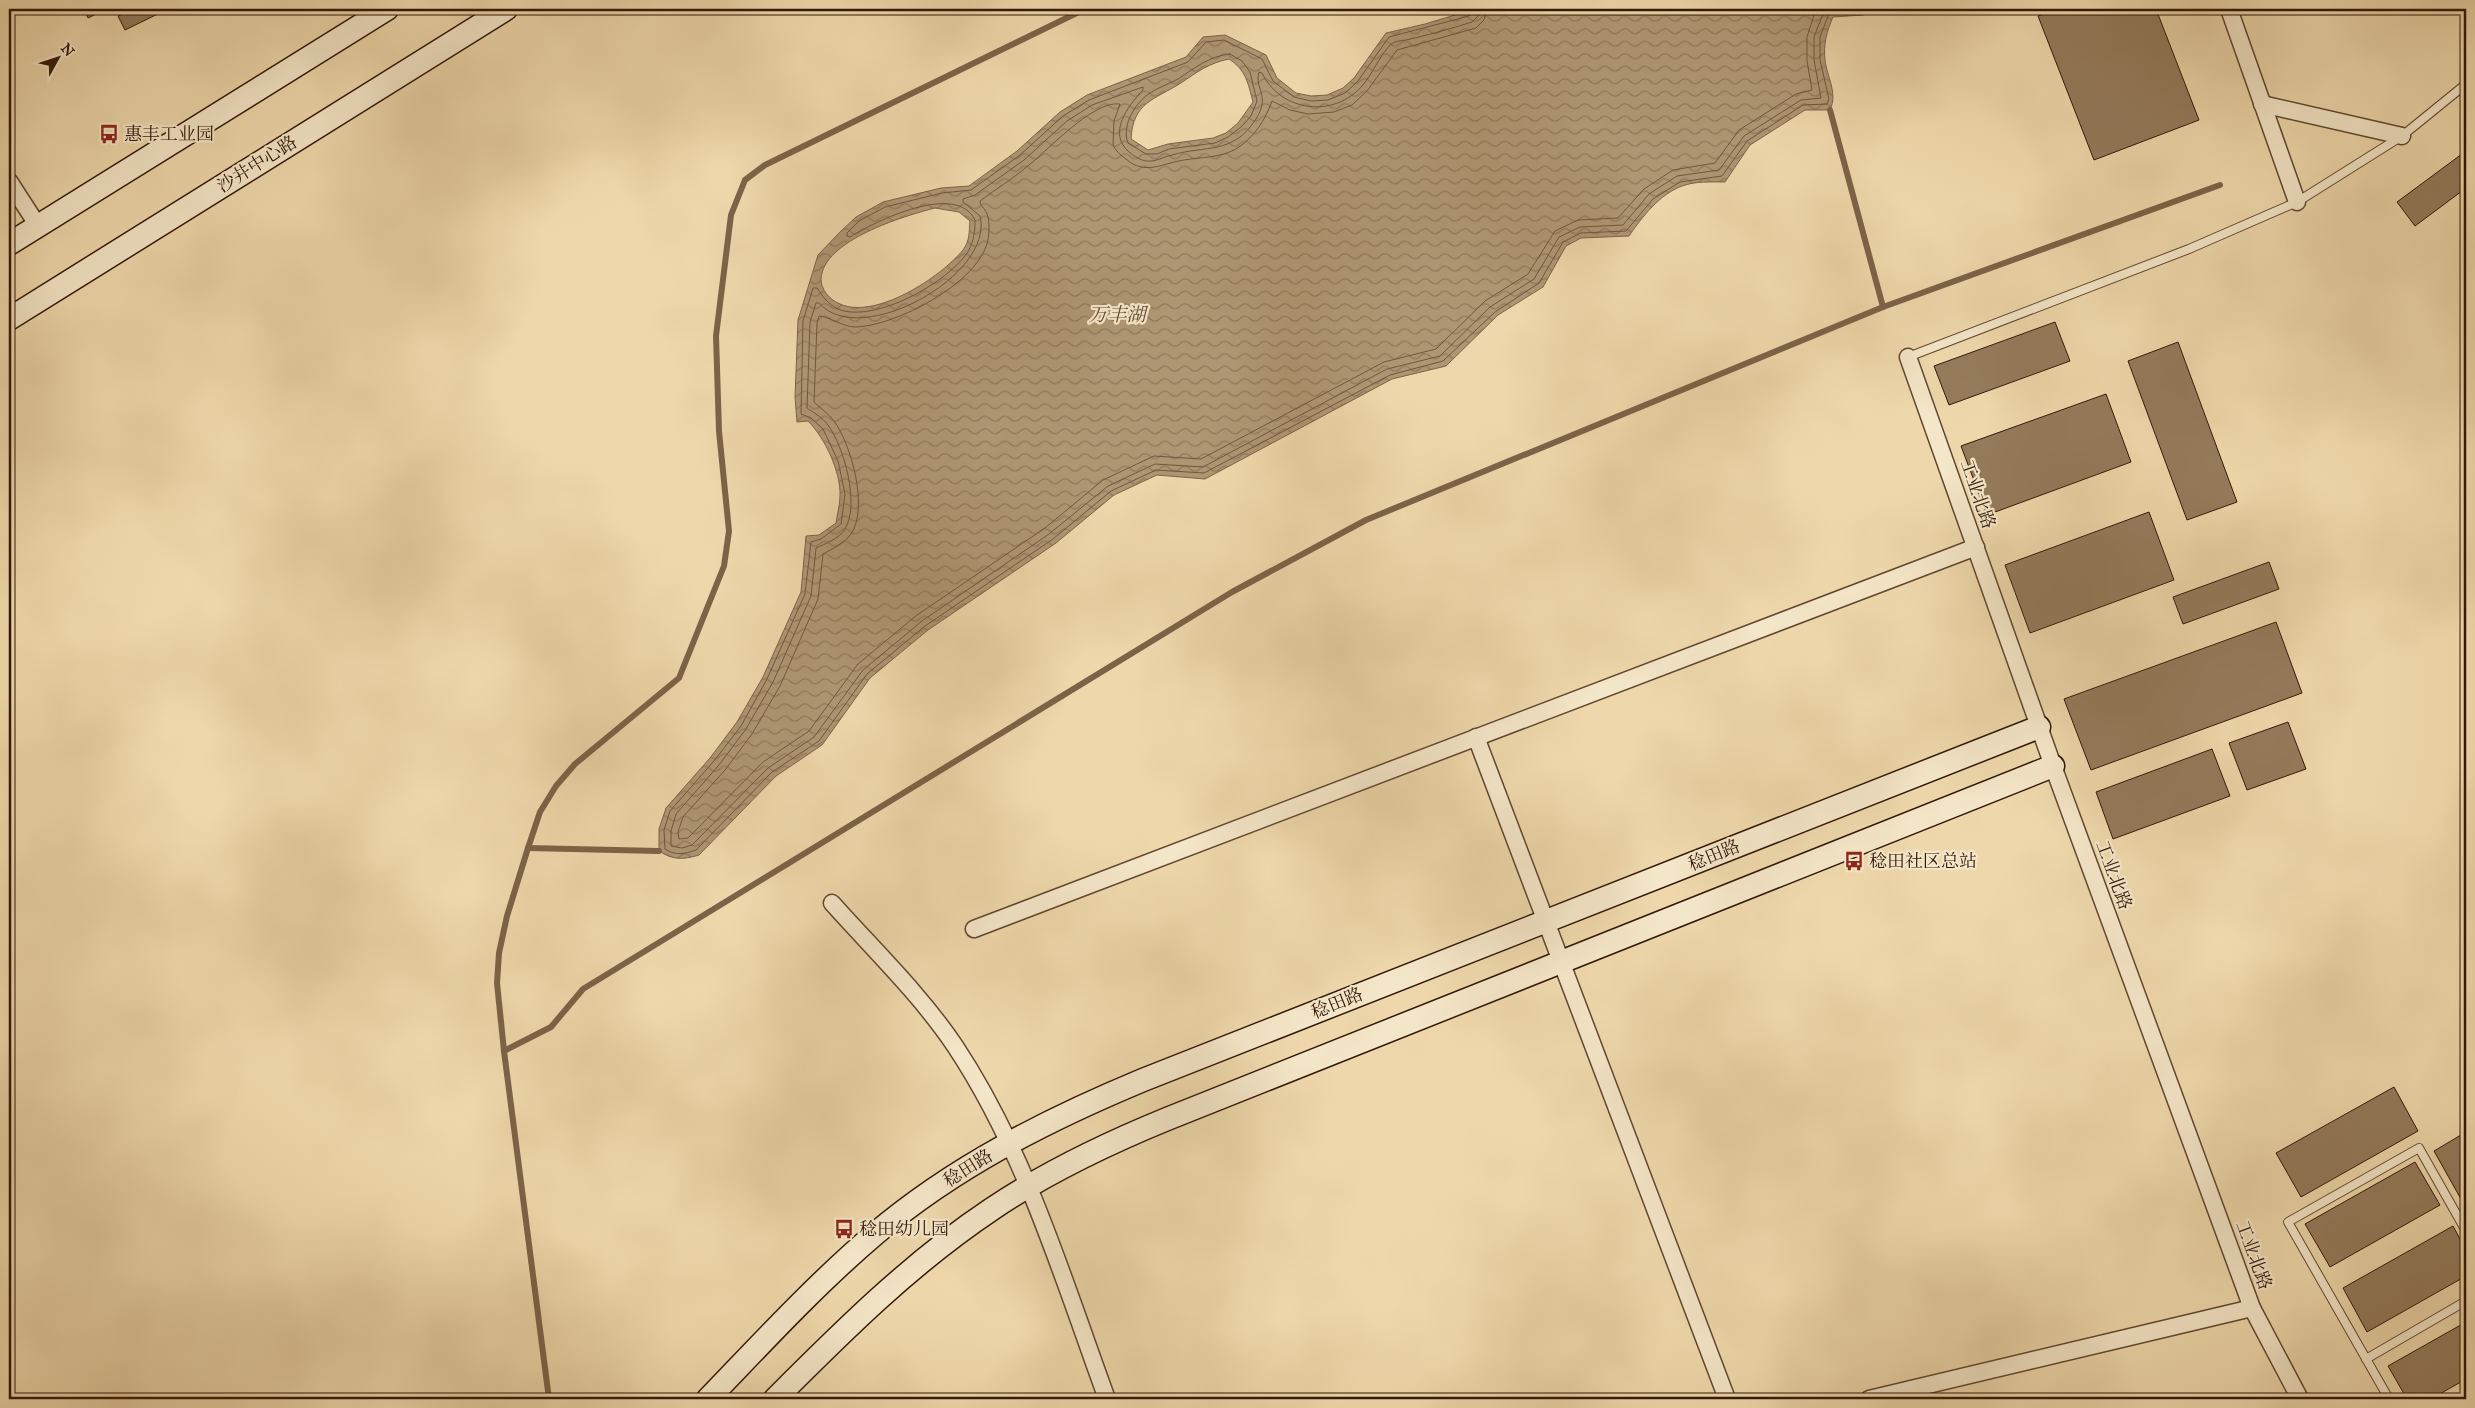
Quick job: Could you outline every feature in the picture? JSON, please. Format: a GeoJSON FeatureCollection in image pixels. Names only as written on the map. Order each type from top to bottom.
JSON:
{"type":"FeatureCollection","features":[{"type":"Feature","properties":{"kind":"street"},"geometry":{"type":"LineString","coordinates":[[9,244],[387,9]]}},
{"type":"Feature","properties":{"kind":"street","name":"沙井中心路"},"geometry":{"type":"LineString","coordinates":[[9,319],[506,9]]}},
{"type":"Feature","properties":{"kind":"street"},"geometry":{"type":"LineString","coordinates":[[2229,9],[2297,202]]}},
{"type":"Feature","properties":{"kind":"street"},"geometry":{"type":"LineString","coordinates":[[2262,104],[2402,136]]}},
{"type":"Feature","properties":{"kind":"street"},"geometry":{"type":"LineString","coordinates":[[9,181],[38,226]]}},
{"type":"Feature","properties":{"kind":"street","name":"工业北路"},"geometry":{"type":"LineString","coordinates":[[1908,357],[2053,766],[2252,1308],[2300,1399]]}},
{"type":"Feature","properties":{"kind":"street"},"geometry":{"type":"LineString","coordinates":[[974,929],[1976,547]]}},
{"type":"Feature","properties":{"kind":"street","name":"稔田路"},"geometry":{"type":"LineString","coordinates":[[708,1399],[804,1300],[874,1234],[936,1188],[1010,1142],[1115,1092],[2039,727]]}},
{"type":"Feature","properties":{"kind":"street"},"geometry":{"type":"LineString","coordinates":[[1476,737],[1727,1399]]}},
{"type":"Feature","properties":{"kind":"street"},"geometry":{"type":"LineString","coordinates":[[775,1399],[852,1322],[908,1273],[963,1230],[1028,1186],[1102,1147],[1160,1122],[2053,766]]}},
{"type":"Feature","properties":{"kind":"street"},"geometry":{"type":"LineString","coordinates":[[832,903],[925,1007],[955,1046],[1010,1142],[1106,1399]]}},
{"type":"Feature","properties":{"kind":"street"},"geometry":{"type":"LineString","coordinates":[[1868,1399],[2252,1308]]}},
{"type":"Feature","properties":{"kind":"lane"},"geometry":{"type":"LineString","coordinates":[[1908,357],[2189,249],[2297,202],[2402,136],[2466,84]]}},
{"type":"Feature","properties":{"kind":"lane"},"geometry":{"type":"LineString","coordinates":[[2389,1399],[2288,1222],[2418,1148],[2466,1231]]}},
{"type":"Feature","properties":{"kind":"lane"},"geometry":{"type":"LineString","coordinates":[[2366,1358],[2466,1301]]}},
{"type":"Feature","properties":{"kind":"water","name":"万丰湖"},"geometry":{"type":"Polygon","coordinates":[[[1475,9],[1871,9],[1863,15],[1833,17],[1826,38],[1825,48],[1825,60],[1833,97],[1830,110],[1805,110],[1750,145],[1725,182],[1692,183],[1666,195],[1652,207],[1629,236],[1581,238],[1566,246],[1543,287],[1498,315],[1446,366],[1392,379],[1205,479],[1157,475],[1114,495],[1056,543],[928,630],[870,678],[822,745],[776,776],[699,855],[678,858],[659,851],[659,829],[666,808],[710,758],[737,722],[763,677],[801,592],[806,536],[819,535],[836,523],[840,487],[835,466],[826,446],[808,421],[797,422],[795,397],[798,320],[818,255],[856,217],[883,202],[941,188],[969,186],[1017,151],[1060,112],[1087,95],[1186,57],[1203,37],[1225,35],[1266,55],[1277,78],[1296,93],[1311,96],[1327,95],[1343,88],[1354,78],[1386,33],[1475,9]],[[1229,59],[1204,68],[1154,98],[1136,117],[1131,139],[1148,150],[1168,144],[1213,138],[1226,133],[1238,123],[1253,102],[1243,72],[1229,59]],[[935,208],[904,217],[867,232],[835,253],[825,265],[821,279],[827,294],[840,304],[855,307],[871,306],[907,293],[940,272],[965,247],[969,236],[970,221],[959,212],[935,208]]]}},
{"type":"Feature","properties":{"kind":"building"},"geometry":{"type":"Polygon","coordinates":[[[84,9],[101,9],[102,11],[88,18],[84,9]]]}},
{"type":"Feature","properties":{"kind":"building"},"geometry":{"type":"Polygon","coordinates":[[[121,9],[168,9],[125,30],[118,16],[123,14],[121,9]]]}},
{"type":"Feature","properties":{"kind":"building"},"geometry":{"type":"Polygon","coordinates":[[[2056,9],[2156,9],[2199,120],[2094,160],[2038,16],[2056,9]]]}},
{"type":"Feature","properties":{"kind":"building"},"geometry":{"type":"Polygon","coordinates":[[[2466,151],[2466,188],[2415,226],[2397,202],[2466,151]]]}},
{"type":"Feature","properties":{"kind":"building"},"geometry":{"type":"Polygon","coordinates":[[[2055,322],[2070,361],[1949,405],[1934,366],[2055,322]]]}},
{"type":"Feature","properties":{"kind":"building"},"geometry":{"type":"Polygon","coordinates":[[[2178,342],[2237,502],[2187,520],[2128,361],[2178,342]]]}},
{"type":"Feature","properties":{"kind":"building"},"geometry":{"type":"Polygon","coordinates":[[[2106,394],[2131,462],[1987,515],[1961,446],[2106,394]]]}},
{"type":"Feature","properties":{"kind":"building"},"geometry":{"type":"Polygon","coordinates":[[[2149,512],[2174,580],[2030,633],[2005,565],[2149,512]]]}},
{"type":"Feature","properties":{"kind":"building"},"geometry":{"type":"Polygon","coordinates":[[[2269,562],[2279,589],[2183,624],[2173,597],[2269,562]]]}},
{"type":"Feature","properties":{"kind":"building"},"geometry":{"type":"Polygon","coordinates":[[[2276,622],[2302,693],[2091,770],[2064,699],[2276,622]]]}},
{"type":"Feature","properties":{"kind":"building"},"geometry":{"type":"Polygon","coordinates":[[[2288,722],[2306,769],[2247,790],[2229,743],[2288,722]]]}},
{"type":"Feature","properties":{"kind":"building"},"geometry":{"type":"Polygon","coordinates":[[[2212,749],[2230,796],[2113,839],[2096,792],[2212,749]]]}},
{"type":"Feature","properties":{"kind":"building"},"geometry":{"type":"Polygon","coordinates":[[[2394,1087],[2418,1131],[2301,1197],[2276,1153],[2394,1087]]]}},
{"type":"Feature","properties":{"kind":"building"},"geometry":{"type":"Polygon","coordinates":[[[2466,1132],[2466,1208],[2434,1151],[2466,1132]]]}},
{"type":"Feature","properties":{"kind":"building"},"geometry":{"type":"Polygon","coordinates":[[[2415,1162],[2440,1205],[2330,1267],[2305,1224],[2415,1162]]]}},
{"type":"Feature","properties":{"kind":"building"},"geometry":{"type":"Polygon","coordinates":[[[2453,1226],[2466,1250],[2466,1276],[2367,1332],[2343,1288],[2453,1226]]]}},
{"type":"Feature","properties":{"kind":"building"},"geometry":{"type":"Polygon","coordinates":[[[2466,1322],[2466,1379],[2431,1399],[2407,1399],[2388,1366],[2466,1322]]]}},
{"type":"Feature","properties":{"kind":"waterway"},"geometry":{"type":"LineString","coordinates":[[549,1399],[504,1051],[497,983],[499,953],[507,916],[540,812],[556,786],[575,764],[679,678],[724,566],[729,531],[719,431],[716,336],[731,215],[745,180],[765,165],[1085,9]]}},
{"type":"Feature","properties":{"kind":"waterway"},"geometry":{"type":"LineString","coordinates":[[1830,110],[1883,307]]}},
{"type":"Feature","properties":{"kind":"waterway"},"geometry":{"type":"LineString","coordinates":[[504,1051],[551,1027],[583,989],[1232,592],[1366,520],[1883,307],[2220,185]]}},
{"type":"Feature","properties":{"kind":"waterway"},"geometry":{"type":"LineString","coordinates":[[528,848],[659,851]]}},
{"type":"Feature","properties":{"kind":"place","name":"惠丰工业园"},"geometry":{"type":"Point","coordinates":[109,134]}},
{"type":"Feature","properties":{"kind":"place","name":"稔田社区总站"},"geometry":{"type":"Point","coordinates":[1854,861]}},
{"type":"Feature","properties":{"kind":"place","name":"稔田幼儿园"},"geometry":{"type":"Point","coordinates":[844,1229]}}]}
